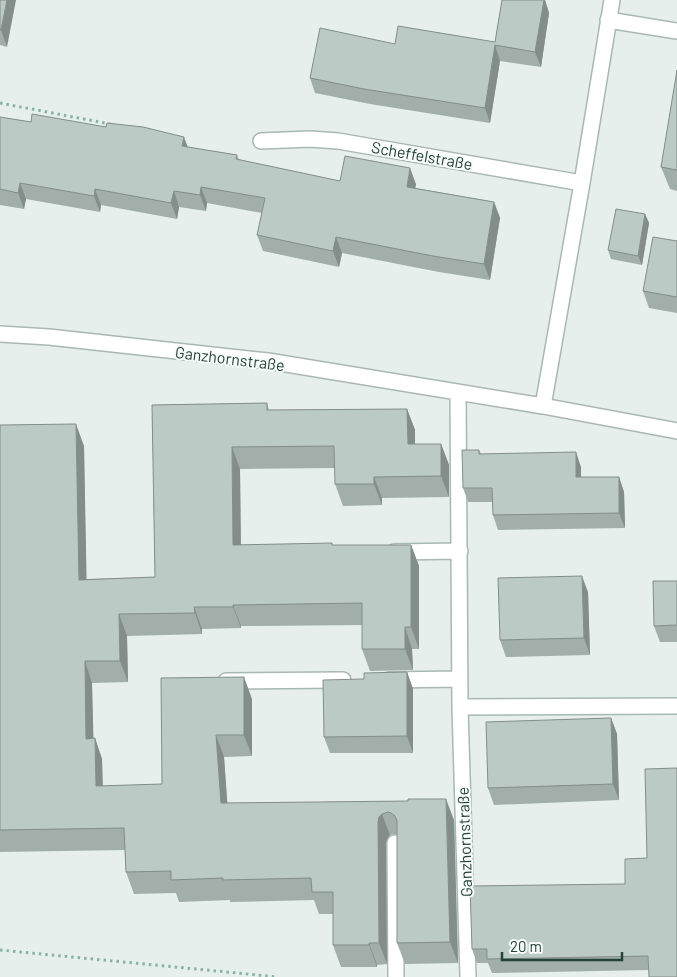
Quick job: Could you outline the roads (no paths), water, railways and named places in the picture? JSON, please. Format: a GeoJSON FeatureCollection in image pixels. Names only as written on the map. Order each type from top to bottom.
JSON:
{"type":"FeatureCollection","features":[{"type":"Feature","properties":{"kind":"street"},"geometry":{"type":"LineString","coordinates":[[542,406],[582,183],[612,0]]}},
{"type":"Feature","properties":{"kind":"street"},"geometry":{"type":"LineString","coordinates":[[608,20],[677,31]]}},
{"type":"Feature","properties":{"kind":"street","name":"Scheffelstraße"},"geometry":{"type":"LineString","coordinates":[[261,141],[310,139],[338,141],[582,183]]}},
{"type":"Feature","properties":{"kind":"street","name":"Ganzhornstraße"},"geometry":{"type":"LineString","coordinates":[[0,334],[49,336],[268,361],[542,406],[677,431]]}},
{"type":"Feature","properties":{"kind":"street","name":"Ganzhornstraße"},"geometry":{"type":"LineString","coordinates":[[458,392],[460,707],[468,977]]}},
{"type":"Feature","properties":{"kind":"street"},"geometry":{"type":"LineString","coordinates":[[382,552],[460,551]]}},
{"type":"Feature","properties":{"kind":"street"},"geometry":{"type":"LineString","coordinates":[[212,681],[460,679]]}},
{"type":"Feature","properties":{"kind":"street"},"geometry":{"type":"LineString","coordinates":[[460,707],[677,706]]}},
{"type":"Feature","properties":{"kind":"street"},"geometry":{"type":"LineString","coordinates":[[394,843],[396,977]]}}]}
